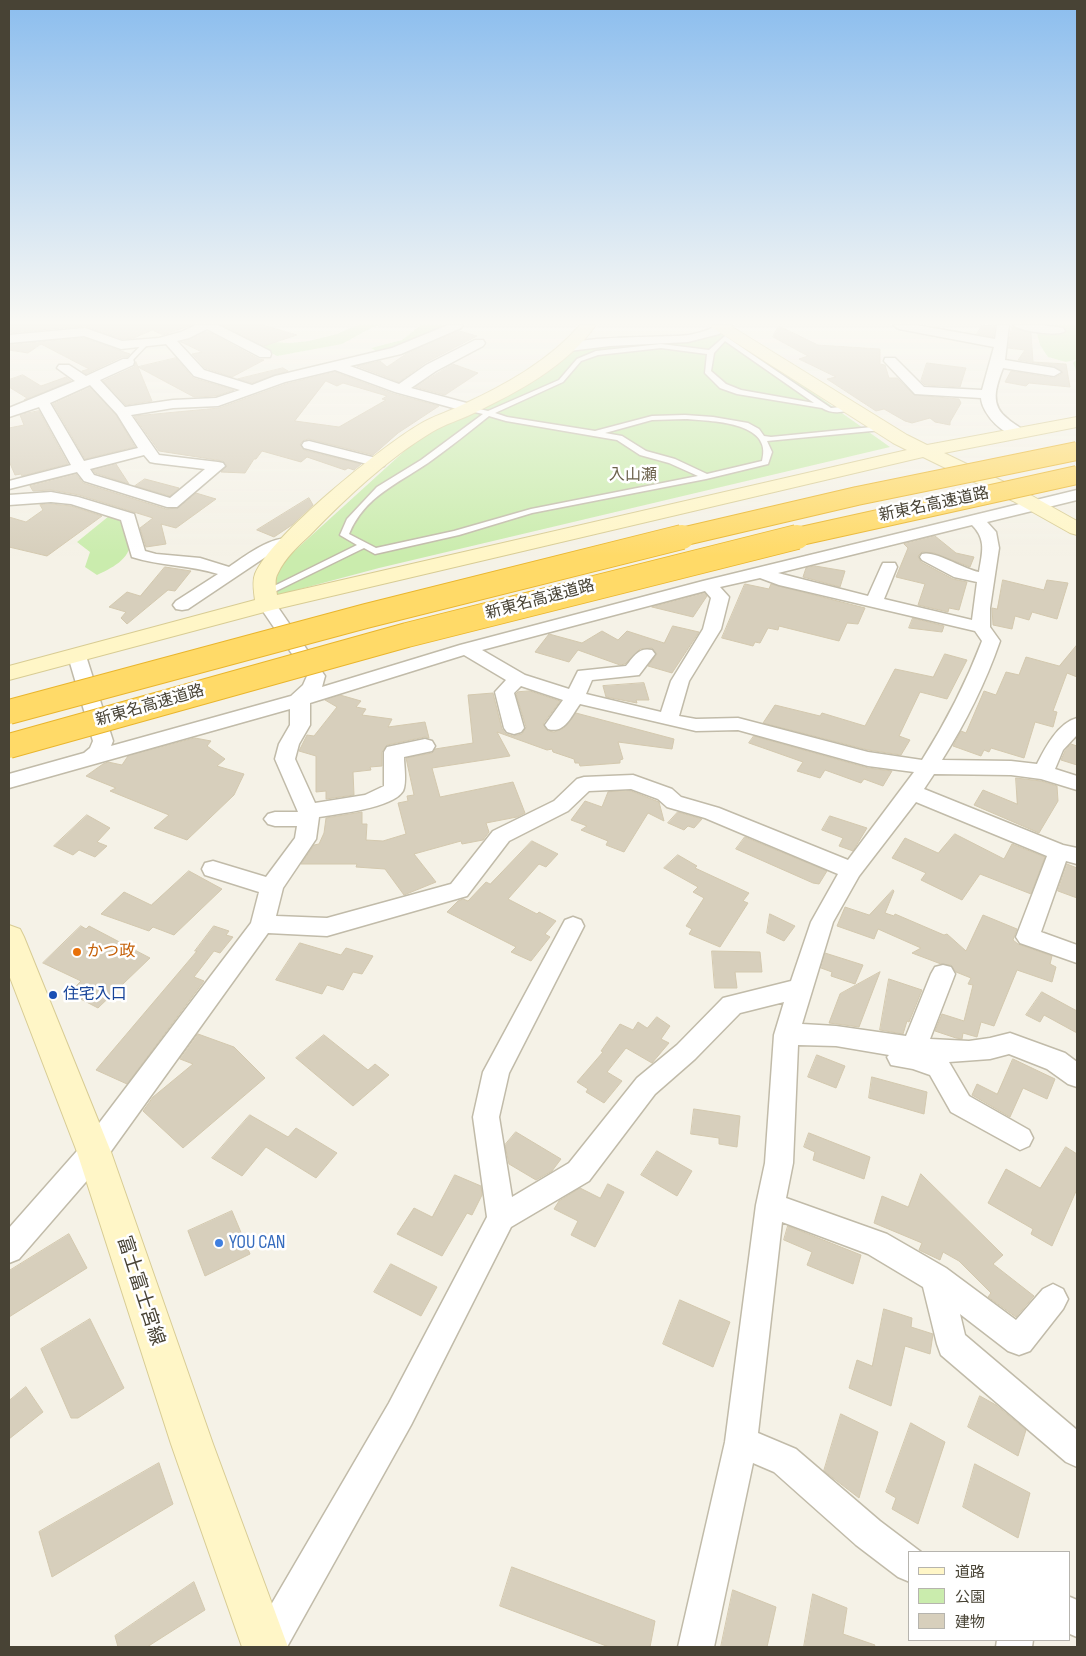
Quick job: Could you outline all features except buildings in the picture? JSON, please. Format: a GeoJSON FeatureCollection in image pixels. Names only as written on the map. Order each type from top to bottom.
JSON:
{"type":"FeatureCollection","features":[{"type":"Feature","properties":{"kind":"highway","name":"新東名高速道路"},"geometry":{"type":"LineString","coordinates":[[9,712],[191,662],[728,525],[1077,451]]}},
{"type":"Feature","properties":{"kind":"highway","name":"新東名高速道路"},"geometry":{"type":"LineString","coordinates":[[9,746],[219,686],[677,564],[871,518],[1077,475]]}},
{"type":"Feature","properties":{"kind":"street"},"geometry":{"type":"LineString","coordinates":[[12,409],[37,402]]}},
{"type":"Feature","properties":{"kind":"street"},"geometry":{"type":"LineString","coordinates":[[43,402],[88,478],[172,504],[218,466],[155,459],[122,412],[112,402]]}},
{"type":"Feature","properties":{"kind":"street"},"geometry":{"type":"LineString","coordinates":[[122,412],[173,404],[212,402]]}},
{"type":"Feature","properties":{"kind":"street"},"geometry":{"type":"LineString","coordinates":[[448,402],[469,408]]}},
{"type":"Feature","properties":{"kind":"street"},"geometry":{"type":"LineString","coordinates":[[9,1249],[94,1152],[253,939],[262,924],[272,887],[304,839],[308,815],[285,759],[289,744],[300,725],[299,700],[312,688],[316,676],[266,598],[266,574],[288,542],[379,463],[426,427],[479,402]]}},
{"type":"Feature","properties":{"kind":"street"},"geometry":{"type":"LineString","coordinates":[[841,402],[882,428],[1020,497],[1077,529]]}},
{"type":"Feature","properties":{"kind":"street"},"geometry":{"type":"LineString","coordinates":[[988,402],[991,411],[1017,432]]}},
{"type":"Feature","properties":{"kind":"street"},"geometry":{"type":"LineString","coordinates":[[9,673],[77,656],[266,598],[925,451],[1077,422]]}},
{"type":"Feature","properties":{"kind":"street"},"geometry":{"type":"LineString","coordinates":[[309,445],[379,463]]}},
{"type":"Feature","properties":{"kind":"street"},"geometry":{"type":"LineString","coordinates":[[9,485],[147,450]]}},
{"type":"Feature","properties":{"kind":"street"},"geometry":{"type":"LineString","coordinates":[[9,782],[299,700],[466,649],[709,585],[1077,495]]}},
{"type":"Feature","properties":{"kind":"street"},"geometry":{"type":"LineString","coordinates":[[9,500],[51,497],[73,500],[128,517],[138,554],[154,559],[200,563],[232,572]]}},
{"type":"Feature","properties":{"kind":"street"},"geometry":{"type":"LineString","coordinates":[[696,1647],[741,1442],[770,1205],[779,1163],[785,1040],[799,989],[822,922],[850,871],[912,792],[954,725],[986,655],[991,641],[980,626],[981,608],[991,548],[988,532],[976,520]]}},
{"type":"Feature","properties":{"kind":"street"},"geometry":{"type":"LineString","coordinates":[[182,605],[267,549],[288,542]]}},
{"type":"Feature","properties":{"kind":"street"},"geometry":{"type":"LineString","coordinates":[[928,557],[960,573],[986,579]]}},
{"type":"Feature","properties":{"kind":"street"},"geometry":{"type":"LineString","coordinates":[[874,602],[889,567]]}},
{"type":"Feature","properties":{"kind":"street"},"geometry":{"type":"LineString","coordinates":[[761,572],[779,580],[980,626]]}},
{"type":"Feature","properties":{"kind":"street"},"geometry":{"type":"LineString","coordinates":[[668,720],[680,681],[712,629],[720,597],[709,585]]}},
{"type":"Feature","properties":{"kind":"street"},"geometry":{"type":"LineString","coordinates":[[466,649],[518,679],[575,697],[668,720],[696,726],[738,724],[868,759],[926,767],[1011,768],[1043,772],[1077,783]]}},
{"type":"Feature","properties":{"kind":"street"},"geometry":{"type":"LineString","coordinates":[[555,725],[575,697],[585,675],[632,671],[646,654]]}},
{"type":"Feature","properties":{"kind":"street"},"geometry":{"type":"LineString","coordinates":[[77,656],[103,741],[99,751],[90,758]]}},
{"type":"Feature","properties":{"kind":"street"},"geometry":{"type":"LineString","coordinates":[[514,728],[504,692],[518,679]]}},
{"type":"Feature","properties":{"kind":"street"},"geometry":{"type":"LineString","coordinates":[[1043,772],[1055,746],[1077,724]]}},
{"type":"Feature","properties":{"kind":"street"},"geometry":{"type":"LineString","coordinates":[[275,819],[308,815],[370,801],[394,789],[394,752],[425,746]]}},
{"type":"Feature","properties":{"kind":"street"},"geometry":{"type":"LineString","coordinates":[[262,924],[327,927],[459,890],[501,836],[561,806],[584,784],[633,782],[665,794],[674,802],[712,813],[832,861],[850,871]]}},
{"type":"Feature","properties":{"kind":"street"},"geometry":{"type":"LineString","coordinates":[[912,792],[1068,854],[1028,937],[1077,954]]}},
{"type":"Feature","properties":{"kind":"street"},"geometry":{"type":"LineString","coordinates":[[213,869],[272,887]]}},
{"type":"Feature","properties":{"kind":"street"},"geometry":{"type":"LineString","coordinates":[[501,1218],[486,1117],[496,1072],[573,926]]}},
{"type":"Feature","properties":{"kind":"street","name":"富士富士宮線"},"geometry":{"type":"LineString","coordinates":[[9,937],[94,1152],[192,1444],[266,1647]]}},
{"type":"Feature","properties":{"kind":"street"},"geometry":{"type":"LineString","coordinates":[[914,1047],[943,974]]}},
{"type":"Feature","properties":{"kind":"street"},"geometry":{"type":"LineString","coordinates":[[266,1647],[400,1414],[501,1218],[579,1172],[646,1086],[686,1052],[732,1005],[799,989]]}},
{"type":"Feature","properties":{"kind":"street"},"geometry":{"type":"LineString","coordinates":[[785,1040],[834,1036],[951,1051],[993,1050],[1010,1043],[1056,1061],[1077,1076]]}},
{"type":"Feature","properties":{"kind":"street"},"geometry":{"type":"LineString","coordinates":[[785,1040],[812,1046],[913,1058],[939,1067],[960,1104],[1020,1138]]}},
{"type":"Feature","properties":{"kind":"street"},"geometry":{"type":"LineString","coordinates":[[770,1205],[877,1244],[936,1278],[1019,1340],[1053,1299]]}},
{"type":"Feature","properties":{"kind":"street"},"geometry":{"type":"LineString","coordinates":[[936,1278],[952,1344],[1077,1451]]}},
{"type":"Feature","properties":{"kind":"street"},"geometry":{"type":"LineString","coordinates":[[741,1442],[785,1460],[868,1533],[908,1563]]}},
{"type":"Feature","properties":{"kind":"lane"},"geometry":{"type":"LineString","coordinates":[[512,402],[488,414],[424,462],[380,489],[350,521],[344,535],[375,551],[456,532],[530,511],[706,477],[765,462],[768,452],[762,438],[756,431],[745,425],[713,419],[685,417],[652,418],[595,433]]}},
{"type":"Feature","properties":{"kind":"lane"},"geometry":{"type":"LineString","coordinates":[[798,402],[825,407]]}},
{"type":"Feature","properties":{"kind":"lane"},"geometry":{"type":"LineString","coordinates":[[818,402],[830,410],[850,408]]}},
{"type":"Feature","properties":{"kind":"lane"},"geometry":{"type":"LineString","coordinates":[[469,408],[506,419],[619,438],[643,453],[672,461],[706,477]]}},
{"type":"Feature","properties":{"kind":"lane"},"geometry":{"type":"LineString","coordinates":[[762,438],[771,439],[882,428]]}},
{"type":"Feature","properties":{"kind":"lane"},"geometry":{"type":"LineString","coordinates":[[266,598],[364,545]]}},
{"type":"Feature","properties":{"kind":"green space"},"geometry":{"type":"Polygon","coordinates":[[[478,402],[827,402],[890,447],[379,568],[274,596],[279,565],[421,436],[478,402]]]}},
{"type":"Feature","properties":{"kind":"green space"},"geometry":{"type":"Polygon","coordinates":[[[109,516],[121,520],[130,542],[129,548],[119,563],[97,575],[85,567],[90,552],[77,542],[109,516]]]}},
{"type":"Feature","properties":{"kind":"place","name":"かつ政"},"geometry":{"type":"Point","coordinates":[77,952]}},
{"type":"Feature","properties":{"kind":"place","name":"住宅入口"},"geometry":{"type":"Point","coordinates":[53,995]}},
{"type":"Feature","properties":{"kind":"place","name":"YOU CAN"},"geometry":{"type":"Point","coordinates":[219,1243]}},
{"type":"Feature","properties":{"kind":"district","name":"入山瀬"},"geometry":{"type":"Point","coordinates":[633,476]}}]}
